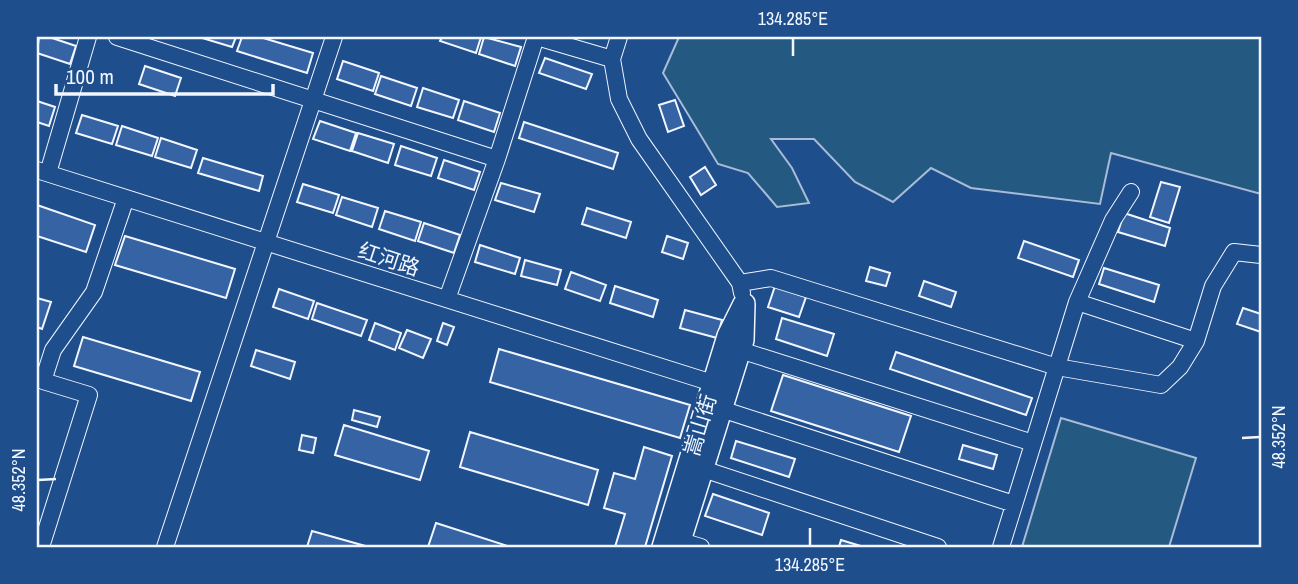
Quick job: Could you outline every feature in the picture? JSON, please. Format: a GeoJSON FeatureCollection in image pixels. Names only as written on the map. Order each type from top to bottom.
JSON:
{"type":"FeatureCollection","features":[{"type":"Feature","properties":{"kind":"main road","name":"嵩山街"},"geometry":{"type":"LineString","coordinates":[[674,545],[721,394],[743,340],[742,294]]}},
{"type":"Feature","properties":{"kind":"main road","name":"嵩山街"},"geometry":{"type":"LineString","coordinates":[[674,545],[703,469],[721,394],[728,336],[742,294]]}},
{"type":"Feature","properties":{"kind":"street"},"geometry":{"type":"LineString","coordinates":[[42,172],[88,37]]}},
{"type":"Feature","properties":{"kind":"street"},"geometry":{"type":"LineString","coordinates":[[117,37],[497,159]]}},
{"type":"Feature","properties":{"kind":"street"},"geometry":{"type":"LineString","coordinates":[[165,547],[334,37]]}},
{"type":"Feature","properties":{"kind":"street"},"geometry":{"type":"LineString","coordinates":[[447,299],[497,159],[536,37],[612,59]]}},
{"type":"Feature","properties":{"kind":"street"},"geometry":{"type":"LineString","coordinates":[[619,37],[612,59],[619,99],[639,139],[742,294],[771,278],[1057,367],[1161,385],[1180,367],[1196,341],[1213,286],[1234,253],[1261,255]]}},
{"type":"Feature","properties":{"kind":"street","name":"红河路"},"geometry":{"type":"LineString","coordinates":[[42,172],[447,299],[721,394],[1014,504]]}},
{"type":"Feature","properties":{"kind":"street"},"geometry":{"type":"LineString","coordinates":[[1001,547],[1077,302],[1113,220],[1131,192]]}},
{"type":"Feature","properties":{"kind":"street"},"geometry":{"type":"LineString","coordinates":[[44,545],[89,394],[43,381],[53,350],[94,292],[126,198]]}},
{"type":"Feature","properties":{"kind":"street"},"geometry":{"type":"LineString","coordinates":[[1077,302],[1196,341]]}},
{"type":"Feature","properties":{"kind":"street"},"geometry":{"type":"LineString","coordinates":[[740,350],[1033,443]]}},
{"type":"Feature","properties":{"kind":"street"},"geometry":{"type":"LineString","coordinates":[[703,469],[938,547]]}},
{"type":"Feature","properties":{"kind":"street"},"geometry":{"type":"LineString","coordinates":[[674,545],[701,547]]}},
{"type":"Feature","properties":{"kind":"shaded area"},"geometry":{"type":"Polygon","coordinates":[[[679,37],[1261,37],[1261,194],[1111,153],[1100,204],[971,188],[931,168],[893,202],[855,182],[814,139],[771,139],[792,168],[809,203],[777,207],[748,173],[718,164],[663,73],[679,37]]]}},
{"type":"Feature","properties":{"kind":"shaded area"},"geometry":{"type":"Polygon","coordinates":[[[1061,418],[1196,458],[1169,547],[1022,547],[1061,418]]]}},
{"type":"Feature","properties":{"kind":"building"},"geometry":{"type":"Polygon","coordinates":[[[39,37],[49,37],[76,46],[70,64],[37,53],[39,37]]]}},
{"type":"Feature","properties":{"kind":"building"},"geometry":{"type":"Polygon","coordinates":[[[199,37],[236,37],[232,47],[199,37]]]}},
{"type":"Feature","properties":{"kind":"building"},"geometry":{"type":"Polygon","coordinates":[[[242,37],[260,37],[313,53],[307,73],[237,51],[242,37]]]}},
{"type":"Feature","properties":{"kind":"building"},"geometry":{"type":"Polygon","coordinates":[[[442,37],[481,37],[476,53],[440,41],[442,37]]]}},
{"type":"Feature","properties":{"kind":"building"},"geometry":{"type":"Polygon","coordinates":[[[484,37],[521,47],[515,66],[479,54],[484,37]]]}},
{"type":"Feature","properties":{"kind":"building"},"geometry":{"type":"Polygon","coordinates":[[[545,58],[592,74],[586,89],[539,73],[545,58]]]}},
{"type":"Feature","properties":{"kind":"building"},"geometry":{"type":"Polygon","coordinates":[[[343,61],[379,73],[373,91],[337,79],[343,61]]]}},
{"type":"Feature","properties":{"kind":"building"},"geometry":{"type":"Polygon","coordinates":[[[145,66],[181,78],[175,96],[139,84],[145,66]]]}},
{"type":"Feature","properties":{"kind":"building"},"geometry":{"type":"Polygon","coordinates":[[[381,76],[417,88],[411,106],[375,94],[381,76]]]}},
{"type":"Feature","properties":{"kind":"building"},"geometry":{"type":"Polygon","coordinates":[[[423,88],[459,100],[453,118],[417,107],[423,88]]]}},
{"type":"Feature","properties":{"kind":"building"},"geometry":{"type":"Polygon","coordinates":[[[675,100],[684,126],[668,132],[659,105],[675,100]]]}},
{"type":"Feature","properties":{"kind":"building"},"geometry":{"type":"Polygon","coordinates":[[[37,101],[55,107],[49,126],[37,122],[37,101]]]}},
{"type":"Feature","properties":{"kind":"building"},"geometry":{"type":"Polygon","coordinates":[[[464,101],[500,113],[494,132],[458,120],[464,101]]]}},
{"type":"Feature","properties":{"kind":"building"},"geometry":{"type":"Polygon","coordinates":[[[82,115],[118,126],[112,144],[76,133],[82,115]]]}},
{"type":"Feature","properties":{"kind":"building"},"geometry":{"type":"Polygon","coordinates":[[[320,121],[356,133],[350,151],[313,139],[320,121]]]}},
{"type":"Feature","properties":{"kind":"building"},"geometry":{"type":"Polygon","coordinates":[[[524,122],[618,153],[613,169],[519,138],[524,122]]]}},
{"type":"Feature","properties":{"kind":"building"},"geometry":{"type":"Polygon","coordinates":[[[122,126],[158,138],[152,156],[116,145],[122,126]]]}},
{"type":"Feature","properties":{"kind":"building"},"geometry":{"type":"Polygon","coordinates":[[[358,133],[394,144],[388,163],[352,151],[358,133]]]}},
{"type":"Feature","properties":{"kind":"building"},"geometry":{"type":"Polygon","coordinates":[[[161,138],[197,150],[191,168],[155,157],[161,138]]]}},
{"type":"Feature","properties":{"kind":"building"},"geometry":{"type":"Polygon","coordinates":[[[401,146],[437,158],[431,176],[395,165],[401,146]]]}},
{"type":"Feature","properties":{"kind":"building"},"geometry":{"type":"Polygon","coordinates":[[[203,158],[263,176],[259,191],[198,173],[203,158]]]}},
{"type":"Feature","properties":{"kind":"building"},"geometry":{"type":"Polygon","coordinates":[[[444,160],[480,172],[474,190],[438,178],[444,160]]]}},
{"type":"Feature","properties":{"kind":"building"},"geometry":{"type":"Polygon","coordinates":[[[705,167],[716,185],[701,195],[690,177],[705,167]]]}},
{"type":"Feature","properties":{"kind":"building"},"geometry":{"type":"Polygon","coordinates":[[[1161,182],[1180,187],[1169,223],[1150,217],[1161,182]]]}},
{"type":"Feature","properties":{"kind":"building"},"geometry":{"type":"Polygon","coordinates":[[[501,183],[540,194],[534,212],[495,200],[501,183]]]}},
{"type":"Feature","properties":{"kind":"building"},"geometry":{"type":"Polygon","coordinates":[[[303,184],[339,195],[333,213],[297,202],[303,184]]]}},
{"type":"Feature","properties":{"kind":"building"},"geometry":{"type":"Polygon","coordinates":[[[342,197],[378,208],[372,227],[336,215],[342,197]]]}},
{"type":"Feature","properties":{"kind":"building"},"geometry":{"type":"Polygon","coordinates":[[[37,205],[95,225],[86,252],[37,236],[37,205]]]}},
{"type":"Feature","properties":{"kind":"building"},"geometry":{"type":"Polygon","coordinates":[[[587,208],[631,222],[626,238],[582,224],[587,208]]]}},
{"type":"Feature","properties":{"kind":"building"},"geometry":{"type":"Polygon","coordinates":[[[385,211],[421,222],[415,241],[379,229],[385,211]]]}},
{"type":"Feature","properties":{"kind":"building"},"geometry":{"type":"Polygon","coordinates":[[[1124,213],[1170,228],[1165,246],[1118,232],[1124,213]]]}},
{"type":"Feature","properties":{"kind":"building"},"geometry":{"type":"Polygon","coordinates":[[[424,223],[460,235],[454,253],[418,241],[424,223]]]}},
{"type":"Feature","properties":{"kind":"building"},"geometry":{"type":"Polygon","coordinates":[[[125,236],[235,269],[226,298],[115,265],[125,236]]]}},
{"type":"Feature","properties":{"kind":"building"},"geometry":{"type":"Polygon","coordinates":[[[667,236],[688,243],[683,259],[662,252],[667,236]]]}},
{"type":"Feature","properties":{"kind":"building"},"geometry":{"type":"Polygon","coordinates":[[[1024,241],[1079,260],[1073,277],[1018,258],[1024,241]]]}},
{"type":"Feature","properties":{"kind":"building"},"geometry":{"type":"Polygon","coordinates":[[[480,245],[520,258],[515,274],[475,262],[480,245]]]}},
{"type":"Feature","properties":{"kind":"building"},"geometry":{"type":"Polygon","coordinates":[[[525,260],[561,270],[557,285],[521,276],[525,260]]]}},
{"type":"Feature","properties":{"kind":"building"},"geometry":{"type":"Polygon","coordinates":[[[870,267],[890,273],[886,286],[866,281],[870,267]]]}},
{"type":"Feature","properties":{"kind":"building"},"geometry":{"type":"Polygon","coordinates":[[[1104,268],[1159,285],[1154,302],[1099,284],[1104,268]]]}},
{"type":"Feature","properties":{"kind":"building"},"geometry":{"type":"Polygon","coordinates":[[[571,272],[606,285],[600,301],[565,289],[571,272]]]}},
{"type":"Feature","properties":{"kind":"building"},"geometry":{"type":"Polygon","coordinates":[[[924,281],[956,292],[951,307],[919,296],[924,281]]]}},
{"type":"Feature","properties":{"kind":"building"},"geometry":{"type":"Polygon","coordinates":[[[615,286],[658,300],[653,317],[610,303],[615,286]]]}},
{"type":"Feature","properties":{"kind":"building"},"geometry":{"type":"Polygon","coordinates":[[[775,286],[806,297],[799,317],[768,307],[775,286]]]}},
{"type":"Feature","properties":{"kind":"building"},"geometry":{"type":"Polygon","coordinates":[[[279,289],[314,301],[308,319],[273,307],[279,289]]]}},
{"type":"Feature","properties":{"kind":"building"},"geometry":{"type":"Polygon","coordinates":[[[37,298],[51,302],[42,329],[37,327],[37,298]]]}},
{"type":"Feature","properties":{"kind":"building"},"geometry":{"type":"Polygon","coordinates":[[[317,303],[367,320],[361,336],[312,319],[317,303]]]}},
{"type":"Feature","properties":{"kind":"building"},"geometry":{"type":"Polygon","coordinates":[[[1243,308],[1261,314],[1261,332],[1237,324],[1243,308]]]}},
{"type":"Feature","properties":{"kind":"building"},"geometry":{"type":"Polygon","coordinates":[[[685,310],[722,320],[717,338],[680,328],[685,310]]]}},
{"type":"Feature","properties":{"kind":"building"},"geometry":{"type":"Polygon","coordinates":[[[782,318],[834,334],[827,356],[776,339],[782,318]]]}},
{"type":"Feature","properties":{"kind":"building"},"geometry":{"type":"Polygon","coordinates":[[[375,323],[401,333],[395,350],[369,340],[375,323]]]}},
{"type":"Feature","properties":{"kind":"building"},"geometry":{"type":"Polygon","coordinates":[[[443,323],[454,327],[447,345],[437,341],[443,323]]]}},
{"type":"Feature","properties":{"kind":"building"},"geometry":{"type":"Polygon","coordinates":[[[407,330],[431,339],[423,358],[399,348],[407,330]]]}},
{"type":"Feature","properties":{"kind":"building"},"geometry":{"type":"Polygon","coordinates":[[[83,337],[200,372],[191,401],[74,366],[83,337]]]}},
{"type":"Feature","properties":{"kind":"building"},"geometry":{"type":"Polygon","coordinates":[[[499,349],[690,405],[680,438],[490,382],[499,349]]]}},
{"type":"Feature","properties":{"kind":"building"},"geometry":{"type":"Polygon","coordinates":[[[256,350],[295,362],[290,379],[251,366],[256,350]]]}},
{"type":"Feature","properties":{"kind":"building"},"geometry":{"type":"Polygon","coordinates":[[[896,352],[1032,398],[1026,415],[890,369],[896,352]]]}},
{"type":"Feature","properties":{"kind":"building"},"geometry":{"type":"Polygon","coordinates":[[[783,375],[911,416],[899,452],[771,411],[783,375]]]}},
{"type":"Feature","properties":{"kind":"building"},"geometry":{"type":"Polygon","coordinates":[[[354,410],[380,417],[377,427],[352,420],[354,410]]]}},
{"type":"Feature","properties":{"kind":"building"},"geometry":{"type":"Polygon","coordinates":[[[344,425],[429,451],[420,480],[335,455],[344,425]]]}},
{"type":"Feature","properties":{"kind":"building"},"geometry":{"type":"Polygon","coordinates":[[[470,432],[598,470],[588,505],[460,467],[470,432]]]}},
{"type":"Feature","properties":{"kind":"building"},"geometry":{"type":"Polygon","coordinates":[[[302,435],[316,438],[313,453],[299,450],[302,435]]]}},
{"type":"Feature","properties":{"kind":"building"},"geometry":{"type":"Polygon","coordinates":[[[736,441],[795,459],[789,477],[731,458],[736,441]]]}},
{"type":"Feature","properties":{"kind":"building"},"geometry":{"type":"Polygon","coordinates":[[[963,445],[997,455],[993,469],[959,459],[963,445]]]}},
{"type":"Feature","properties":{"kind":"building"},"geometry":{"type":"Polygon","coordinates":[[[644,447],[672,456],[645,547],[615,547],[625,514],[604,508],[614,473],[635,479],[644,447]]]}},
{"type":"Feature","properties":{"kind":"building"},"geometry":{"type":"Polygon","coordinates":[[[713,494],[769,513],[762,535],[705,516],[713,494]]]}},
{"type":"Feature","properties":{"kind":"building"},"geometry":{"type":"Polygon","coordinates":[[[436,523],[511,547],[428,547],[436,523]]]}},
{"type":"Feature","properties":{"kind":"building"},"geometry":{"type":"Polygon","coordinates":[[[312,531],[369,547],[307,547],[312,531]]]}},
{"type":"Feature","properties":{"kind":"building"},"geometry":{"type":"Polygon","coordinates":[[[841,540],[864,547],[839,547],[841,540]]]}}]}
